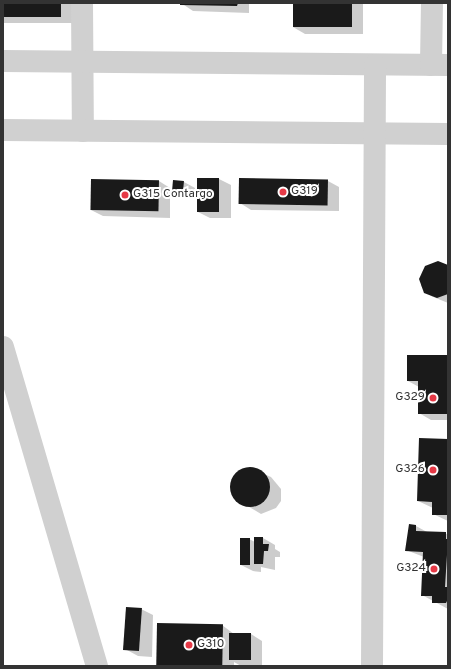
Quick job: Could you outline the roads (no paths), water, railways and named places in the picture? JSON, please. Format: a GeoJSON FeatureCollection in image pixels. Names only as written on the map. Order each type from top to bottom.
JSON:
{"type":"FeatureCollection","features":[{"type":"Feature","properties":{"kind":"lane"},"geometry":{"type":"LineString","coordinates":[[82,3],[83,131]]}},
{"type":"Feature","properties":{"kind":"lane"},"geometry":{"type":"LineString","coordinates":[[3,60],[440,65],[432,3]]}},
{"type":"Feature","properties":{"kind":"lane"},"geometry":{"type":"LineString","coordinates":[[372,666],[374,133],[376,65]]}},
{"type":"Feature","properties":{"kind":"lane"},"geometry":{"type":"LineString","coordinates":[[3,130],[448,134]]}},
{"type":"Feature","properties":{"kind":"lane"},"geometry":{"type":"LineString","coordinates":[[3,347],[97,666]]}},
{"type":"Feature","properties":{"kind":"place","name":"G319"},"geometry":{"type":"Point","coordinates":[283,192]}},
{"type":"Feature","properties":{"kind":"place","name":"G315 Contargo"},"geometry":{"type":"Point","coordinates":[125,195]}},
{"type":"Feature","properties":{"kind":"place","name":"G329"},"geometry":{"type":"Point","coordinates":[433,398]}},
{"type":"Feature","properties":{"kind":"place","name":"G326"},"geometry":{"type":"Point","coordinates":[433,470]}},
{"type":"Feature","properties":{"kind":"place","name":"G324"},"geometry":{"type":"Point","coordinates":[434,569]}},
{"type":"Feature","properties":{"kind":"place","name":"G310"},"geometry":{"type":"Point","coordinates":[189,645]}}]}
